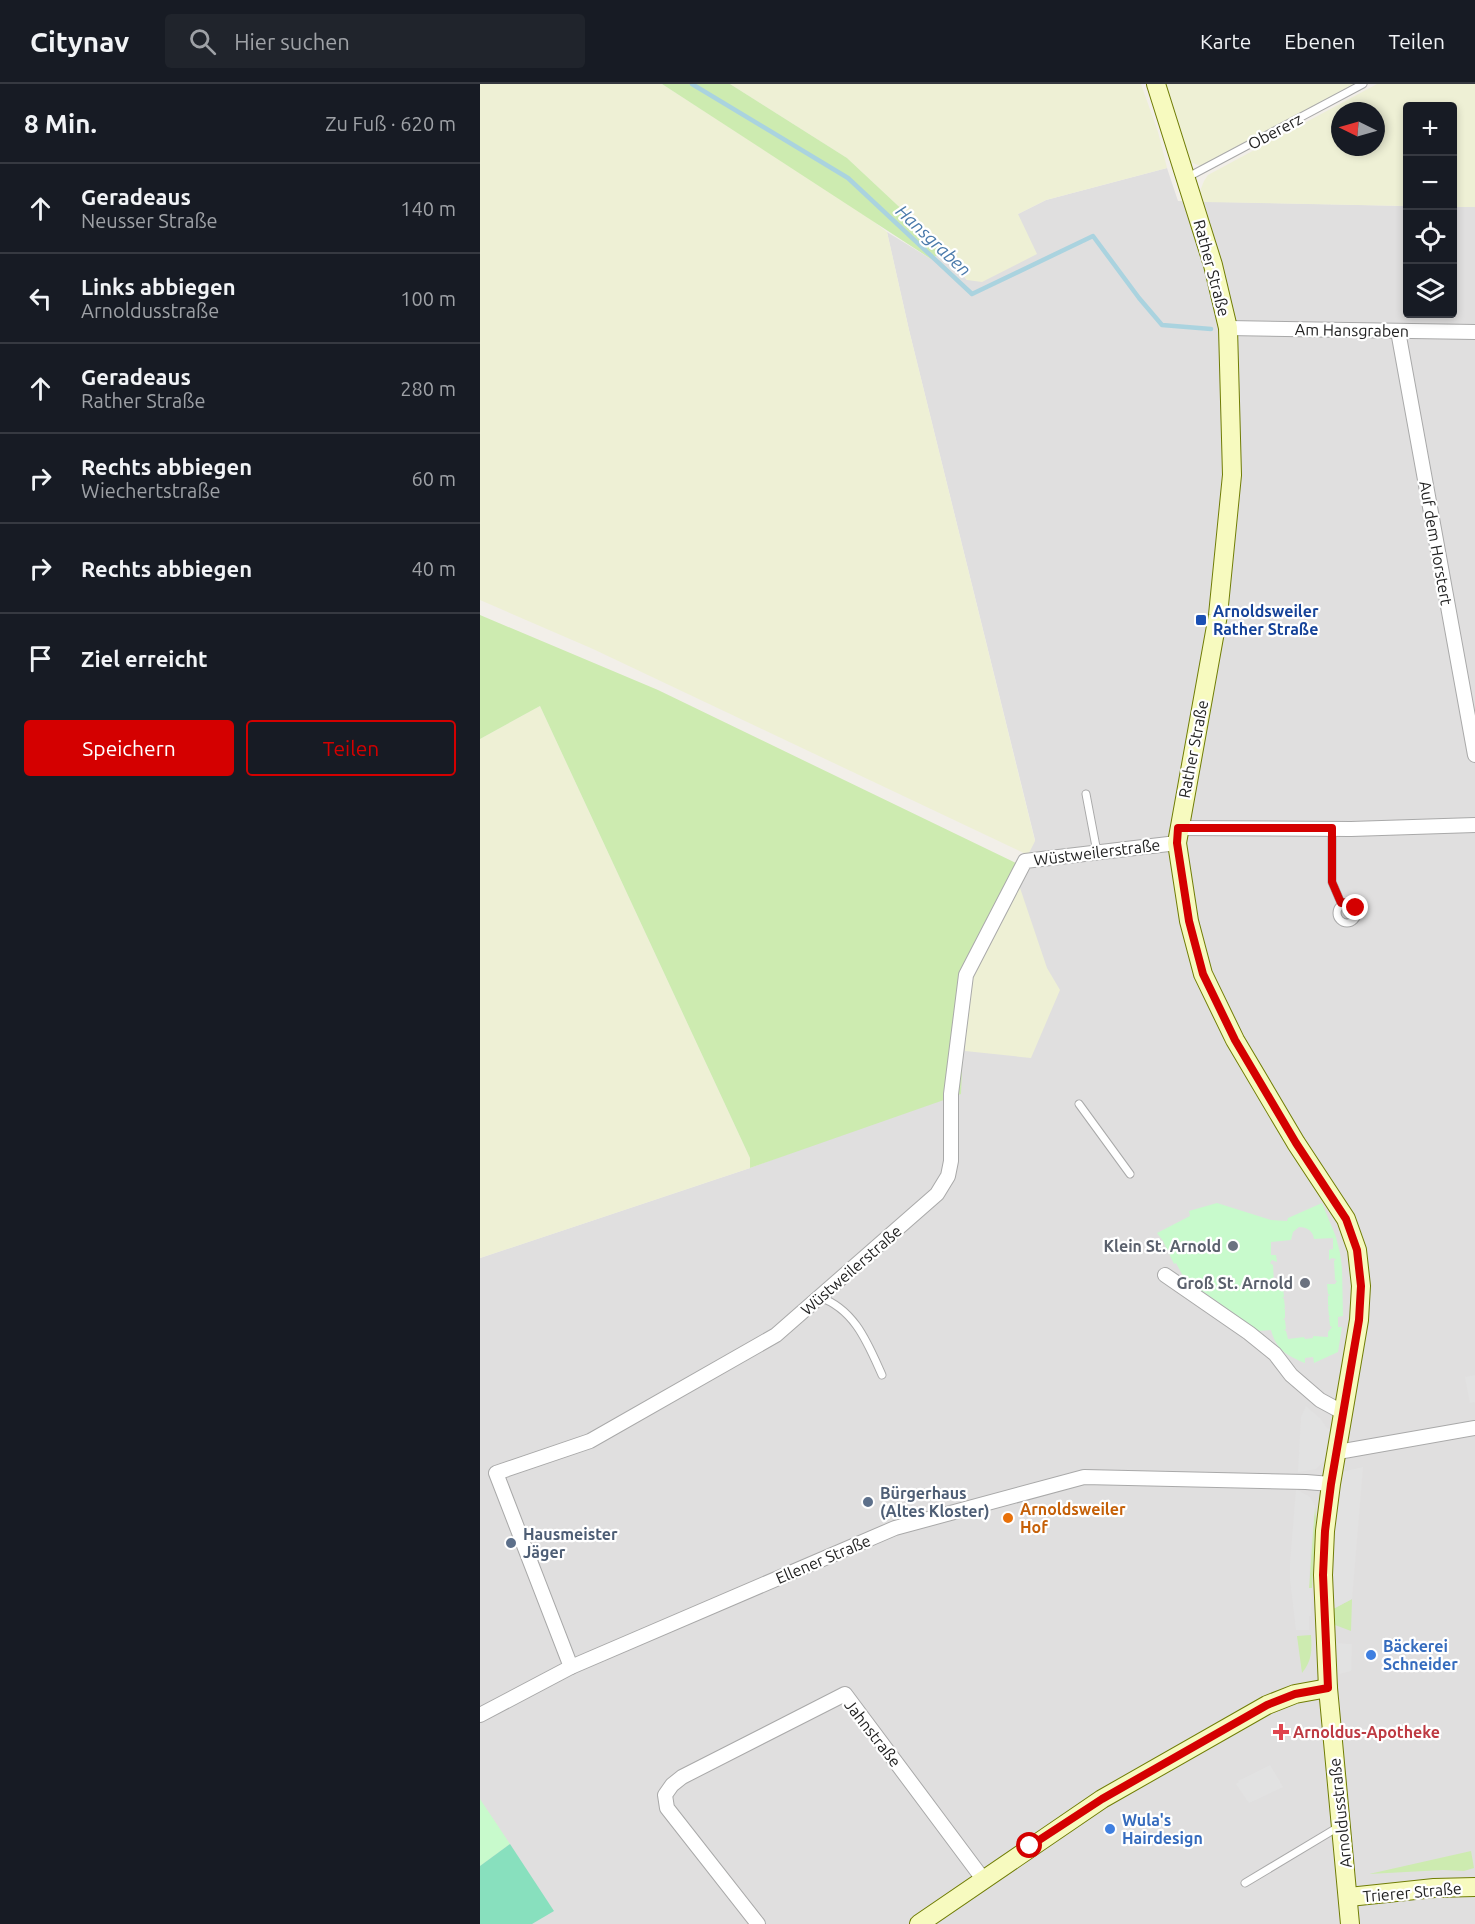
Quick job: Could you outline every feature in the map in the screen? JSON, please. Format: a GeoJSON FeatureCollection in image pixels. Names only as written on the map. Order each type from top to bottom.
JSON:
{"type":"FeatureCollection","features":[{"type":"Feature","properties":{"kind":"main road","name":"Rather Straße"},"geometry":{"type":"LineString","coordinates":[[1156,84],[1213,266],[1228,328],[1232,475],[1218,615],[1177,835],[1189,921],[1203,974],[1235,1040],[1296,1143],[1346,1219],[1357,1250],[1361,1286],[1359,1320],[1338,1452]]}},
{"type":"Feature","properties":{"kind":"main road","name":"Arnoldusstraße"},"geometry":{"type":"LineString","coordinates":[[1338,1452],[1325,1531],[1323,1575],[1328,1688],[1350,1924]]}},
{"type":"Feature","properties":{"kind":"main road"},"geometry":{"type":"LineString","coordinates":[[918,1924],[1102,1799],[1267,1705],[1295,1694],[1328,1688]]}},
{"type":"Feature","properties":{"kind":"main road","name":"Trierer Straße"},"geometry":{"type":"LineString","coordinates":[[1348,1897],[1434,1888],[1475,1887]]}},
{"type":"Feature","properties":{"kind":"street","name":"Am Hansgraben"},"geometry":{"type":"LineString","coordinates":[[1228,328],[1475,332]]}},
{"type":"Feature","properties":{"kind":"street","name":"Auf dem Horstert"},"geometry":{"type":"LineString","coordinates":[[1398,331],[1475,755]]}},
{"type":"Feature","properties":{"kind":"street","name":"Wüstweilerstraße"},"geometry":{"type":"LineString","coordinates":[[571,1667],[496,1473],[590,1441],[776,1335],[937,1194],[948,1176],[951,1161],[951,1094],[966,975],[1025,861],[1097,852],[1177,835],[1475,825]]}},
{"type":"Feature","properties":{"kind":"street"},"geometry":{"type":"LineString","coordinates":[[1165,1275],[1249,1333],[1275,1354],[1291,1376],[1320,1400],[1344,1413]]}},
{"type":"Feature","properties":{"kind":"street"},"geometry":{"type":"LineString","coordinates":[[1338,1452],[1475,1428]]}},
{"type":"Feature","properties":{"kind":"street","name":"Ellener Straße"},"geometry":{"type":"LineString","coordinates":[[480,1715],[571,1667],[895,1528],[1084,1477],[1331,1484]]}},
{"type":"Feature","properties":{"kind":"street","name":"Jahnstraße"},"geometry":{"type":"LineString","coordinates":[[758,1924],[667,1808],[665,1796],[672,1785],[682,1777],[845,1694],[983,1879]]}},
{"type":"Feature","properties":{"kind":"lane","name":"Obererz"},"geometry":{"type":"LineString","coordinates":[[1187,178],[1363,84]]}},
{"type":"Feature","properties":{"kind":"lane"},"geometry":{"type":"LineString","coordinates":[[1086,794],[1097,852]]}},
{"type":"Feature","properties":{"kind":"lane"},"geometry":{"type":"LineString","coordinates":[[1332,828],[1332,882],[1341,903]]}},
{"type":"Feature","properties":{"kind":"lane"},"geometry":{"type":"LineString","coordinates":[[1079,1104],[1130,1174]]}},
{"type":"Feature","properties":{"kind":"lane"},"geometry":{"type":"LineString","coordinates":[[819,1297],[829,1300],[844,1310],[861,1329],[882,1375]]}},
{"type":"Feature","properties":{"kind":"lane"},"geometry":{"type":"LineString","coordinates":[[1245,1883],[1342,1825]]}},
{"type":"Feature","properties":{"kind":"shaded area"},"geometry":{"type":"Polygon","coordinates":[[[1167,168],[1178,201],[1403,206],[1403,318],[1457,318],[1457,207],[1475,207],[1475,1924],[480,1924],[480,1258],[750,1168],[951,1094],[966,975],[1035,840],[909,330],[887,232],[931,259],[943,252],[967,280],[1018,214],[1046,200],[1167,168]]]}},
{"type":"Feature","properties":{"kind":"shaded area"},"geometry":{"type":"Polygon","coordinates":[[[1475,1375],[1475,1402],[1470,1403],[1465,1377],[1475,1375]]]}},
{"type":"Feature","properties":{"kind":"shaded area"},"geometry":{"type":"Polygon","coordinates":[[[1306,1406],[1320,1418],[1331,1433],[1327,1458],[1316,1469],[1298,1472],[1301,1417],[1306,1406]]]}},
{"type":"Feature","properties":{"kind":"shaded area"},"geometry":{"type":"Polygon","coordinates":[[[1363,1467],[1352,1599],[1333,1609],[1335,1528],[1342,1472],[1363,1467]]]}},
{"type":"Feature","properties":{"kind":"shaded area"},"geometry":{"type":"Polygon","coordinates":[[[1296,1489],[1310,1497],[1315,1506],[1310,1557],[1309,1588],[1312,1588],[1309,1630],[1296,1630],[1290,1579],[1296,1489]]]}},
{"type":"Feature","properties":{"kind":"shaded area"},"geometry":{"type":"Polygon","coordinates":[[[1337,1643],[1352,1644],[1351,1671],[1339,1674],[1337,1643]]]}},
{"type":"Feature","properties":{"kind":"shaded area"},"geometry":{"type":"Polygon","coordinates":[[[1270,1765],[1283,1787],[1249,1803],[1236,1784],[1270,1765]]]}},
{"type":"Feature","properties":{"kind":"green space"},"geometry":{"type":"Polygon","coordinates":[[[480,84],[662,84],[868,217],[887,232],[1035,841],[1028,855],[593,649],[480,600],[480,84]]]}},
{"type":"Feature","properties":{"kind":"green space"},"geometry":{"type":"Polygon","coordinates":[[[662,84],[730,84],[847,158],[925,231],[943,252],[931,259],[662,84]]]}},
{"type":"Feature","properties":{"kind":"green space"},"geometry":{"type":"Polygon","coordinates":[[[730,84],[1141,84],[1158,132],[1167,168],[1046,200],[1018,214],[1037,254],[982,282],[967,280],[925,231],[847,158],[730,84]]]}},
{"type":"Feature","properties":{"kind":"green space"},"geometry":{"type":"Polygon","coordinates":[[[1166,84],[1355,84],[1200,166],[1191,162],[1166,84]]]}},
{"type":"Feature","properties":{"kind":"green space"},"geometry":{"type":"Polygon","coordinates":[[[1377,84],[1475,84],[1475,207],[1457,207],[1457,102],[1403,102],[1403,206],[1204,202],[1200,191],[1208,175],[1331,109],[1331,156],[1385,156],[1385,102],[1344,102],[1377,84]]]}},
{"type":"Feature","properties":{"kind":"green space"},"geometry":{"type":"Polygon","coordinates":[[[480,615],[658,690],[1022,866],[966,975],[961,1094],[750,1168],[750,1158],[540,706],[480,739],[480,615]]]}},
{"type":"Feature","properties":{"kind":"green space"},"geometry":{"type":"Polygon","coordinates":[[[540,706],[750,1158],[750,1168],[480,1258],[480,739],[540,706]]]}},
{"type":"Feature","properties":{"kind":"green space"},"geometry":{"type":"Polygon","coordinates":[[[1018,882],[1047,968],[1060,990],[1031,1058],[965,1051],[967,999],[972,979],[979,959],[1018,882]]]}},
{"type":"Feature","properties":{"kind":"green space"},"geometry":{"type":"Polygon","coordinates":[[[1217,1203],[1271,1220],[1287,1221],[1288,1218],[1322,1203],[1336,1237],[1342,1268],[1343,1316],[1338,1317],[1338,1327],[1342,1327],[1338,1352],[1314,1363],[1313,1357],[1305,1358],[1305,1363],[1293,1358],[1279,1347],[1271,1330],[1259,1331],[1183,1276],[1157,1233],[1190,1216],[1189,1211],[1217,1203]],[[1299,1227],[1293,1232],[1291,1240],[1271,1242],[1271,1255],[1276,1255],[1277,1262],[1272,1260],[1270,1263],[1273,1265],[1274,1283],[1272,1286],[1283,1287],[1285,1318],[1283,1319],[1286,1329],[1284,1330],[1288,1339],[1328,1337],[1328,1332],[1332,1327],[1330,1326],[1328,1296],[1330,1295],[1327,1284],[1335,1284],[1337,1281],[1335,1280],[1334,1261],[1336,1259],[1329,1260],[1329,1250],[1333,1249],[1333,1238],[1314,1239],[1311,1232],[1299,1227]]]}},
{"type":"Feature","properties":{"kind":"green space"},"geometry":{"type":"Polygon","coordinates":[[[1315,1506],[1312,1588],[1309,1588],[1315,1506]]]}},
{"type":"Feature","properties":{"kind":"green space"},"geometry":{"type":"Polygon","coordinates":[[[1352,1599],[1351,1631],[1335,1625],[1333,1609],[1352,1599]]]}},
{"type":"Feature","properties":{"kind":"green space"},"geometry":{"type":"Polygon","coordinates":[[[1311,1635],[1311,1655],[1302,1673],[1297,1636],[1311,1635]]]}},
{"type":"Feature","properties":{"kind":"green space"},"geometry":{"type":"Polygon","coordinates":[[[480,1799],[510,1844],[480,1866],[480,1799]]]}},
{"type":"Feature","properties":{"kind":"green space"},"geometry":{"type":"Polygon","coordinates":[[[510,1844],[554,1911],[532,1924],[480,1924],[480,1866],[510,1844]]]}},
{"type":"Feature","properties":{"kind":"green space"},"geometry":{"type":"Polygon","coordinates":[[[1471,1851],[1474,1868],[1464,1871],[1369,1874],[1471,1851]]]}},
{"type":"Feature","properties":{"kind":"waterway","name":"Hansgraben"},"geometry":{"type":"LineString","coordinates":[[692,84],[848,178],[972,294],[1093,236],[1162,325],[1211,329]]}},
{"type":"Feature","properties":{"kind":"place","name":"Arnoldsweiler Rather Straße"},"geometry":{"type":"Point","coordinates":[1201,620]}},
{"type":"Feature","properties":{"kind":"place","name":"Klein St. Arnold"},"geometry":{"type":"Point","coordinates":[1233,1246]}},
{"type":"Feature","properties":{"kind":"place","name":"Groß St. Arnold"},"geometry":{"type":"Point","coordinates":[1305,1283]}},
{"type":"Feature","properties":{"kind":"place","name":"Bürgerhaus (Altes Kloster)"},"geometry":{"type":"Point","coordinates":[868,1502]}},
{"type":"Feature","properties":{"kind":"place","name":"Arnoldsweiler Hof"},"geometry":{"type":"Point","coordinates":[1008,1518]}},
{"type":"Feature","properties":{"kind":"place","name":"Hausmeister Jäger"},"geometry":{"type":"Point","coordinates":[511,1543]}},
{"type":"Feature","properties":{"kind":"place","name":"Bäckerei Schneider"},"geometry":{"type":"Point","coordinates":[1371,1655]}},
{"type":"Feature","properties":{"kind":"place","name":"Arnoldus-Apotheke"},"geometry":{"type":"Point","coordinates":[1281,1732]}},
{"type":"Feature","properties":{"kind":"place","name":"Wula's Hairdesign"},"geometry":{"type":"Point","coordinates":[1110,1829]}},
{"type":"Feature","properties":{"kind":"route"},"geometry":{"type":"LineString","coordinates":[[1030,1846],[1102,1799],[1267,1705],[1295,1694],[1328,1688],[1323,1575],[1325,1531],[1359,1320],[1361,1286],[1357,1250],[1346,1219],[1296,1143],[1235,1040],[1203,974],[1189,921],[1177,843],[1178,828],[1332,828],[1332,882],[1341,903],[1348,902],[1356,908]]}}]}
